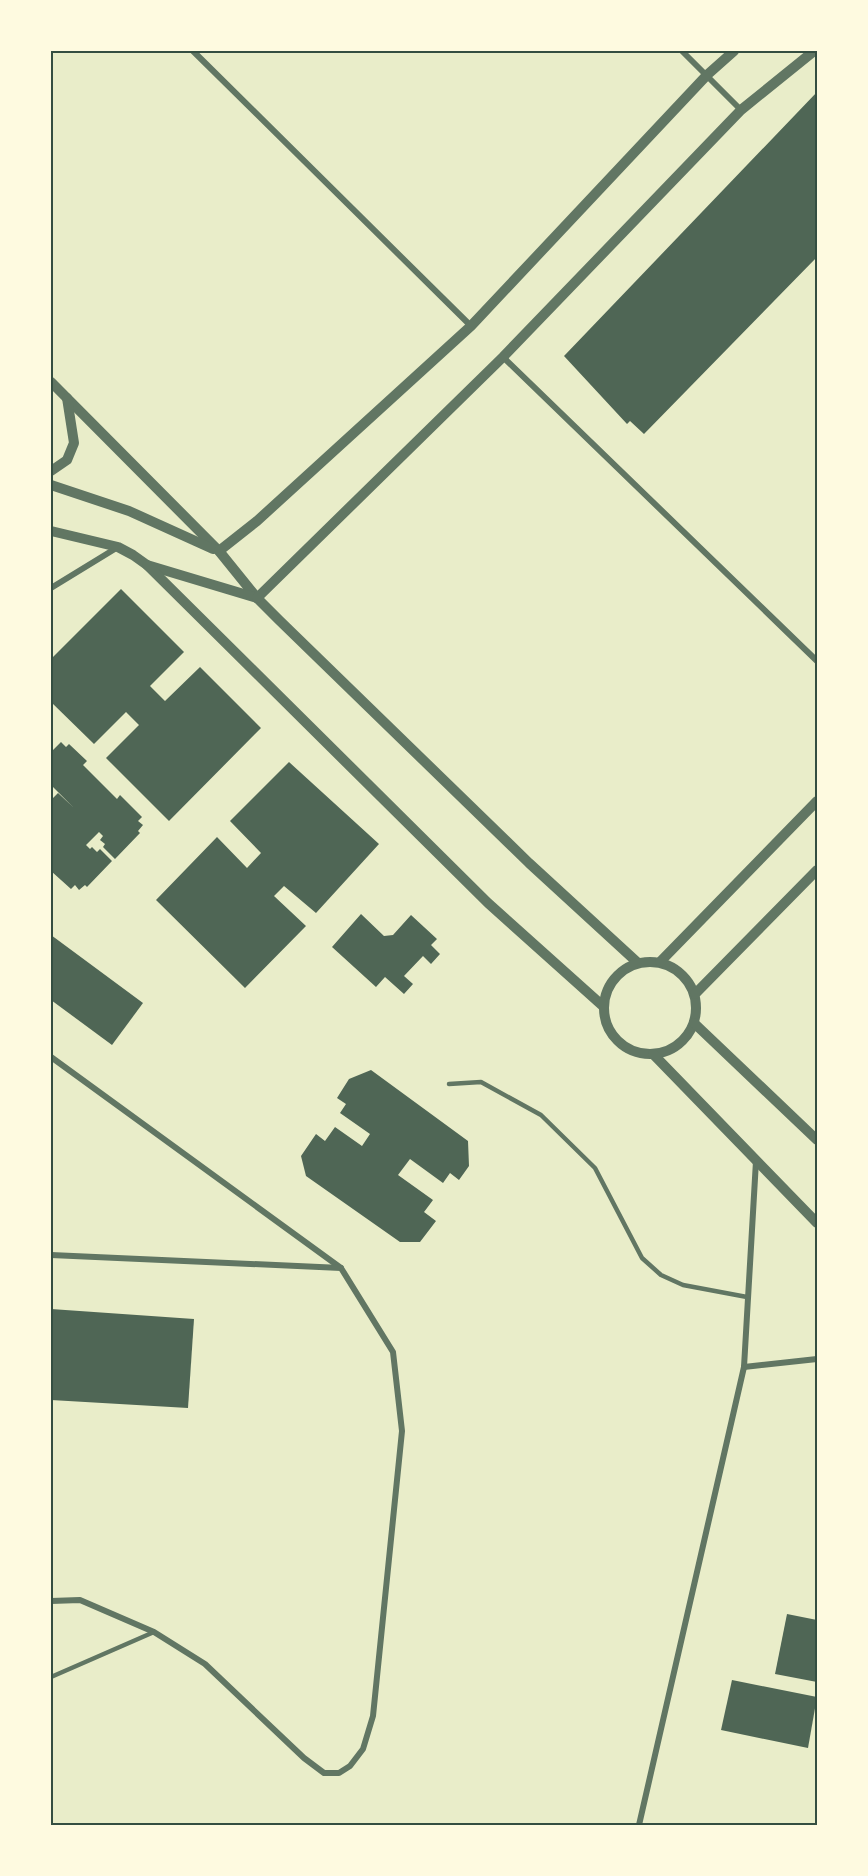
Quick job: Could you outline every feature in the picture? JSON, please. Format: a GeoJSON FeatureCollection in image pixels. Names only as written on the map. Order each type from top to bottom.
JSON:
{"type":"FeatureCollection","features":[{"type":"Feature","properties":{"kind":"street"},"geometry":{"type":"LineString","coordinates":[[193,51],[471,326]]}},
{"type":"Feature","properties":{"kind":"street"},"geometry":{"type":"LineString","coordinates":[[682,51],[741,110]]}},
{"type":"Feature","properties":{"kind":"street"},"geometry":{"type":"LineString","coordinates":[[219,551],[257,521],[471,326],[707,75],[734,51]]}},
{"type":"Feature","properties":{"kind":"street"},"geometry":{"type":"LineString","coordinates":[[257,598],[503,357],[741,110],[814,51]]}},
{"type":"Feature","properties":{"kind":"street"},"geometry":{"type":"LineString","coordinates":[[503,357],[817,661]]}},
{"type":"Feature","properties":{"kind":"street"},"geometry":{"type":"LineString","coordinates":[[51,382],[219,551],[257,598],[529,864],[639,963]]}},
{"type":"Feature","properties":{"kind":"street"},"geometry":{"type":"LineString","coordinates":[[51,471],[67,460],[74,443],[67,398]]}},
{"type":"Feature","properties":{"kind":"street"},"geometry":{"type":"LineString","coordinates":[[51,484],[129,511],[219,551]]}},
{"type":"Feature","properties":{"kind":"street"},"geometry":{"type":"LineString","coordinates":[[51,531],[118,547],[147,565],[488,903],[604,1007]]}},
{"type":"Feature","properties":{"kind":"street"},"geometry":{"type":"LineString","coordinates":[[51,588],[118,547]]}},
{"type":"Feature","properties":{"kind":"street"},"geometry":{"type":"LineString","coordinates":[[147,565],[257,598]]}},
{"type":"Feature","properties":{"kind":"street"},"geometry":{"type":"LineString","coordinates":[[660,962],[817,801]]}},
{"type":"Feature","properties":{"kind":"street"},"geometry":{"type":"LineString","coordinates":[[695,994],[817,870]]}},
{"type":"Feature","properties":{"kind":"street"},"geometry":{"type":"LineString","coordinates":[[654,961],[675,968],[687,979],[695,994],[697,1013],[694,1023],[688,1035],[679,1045],[667,1051],[653,1054],[642,1053],[623,1045],[609,1028],[605,1017],[605,996],[612,981],[623,970],[639,963],[654,961]]}},
{"type":"Feature","properties":{"kind":"street"},"geometry":{"type":"LineString","coordinates":[[694,1023],[817,1140]]}},
{"type":"Feature","properties":{"kind":"street"},"geometry":{"type":"LineString","coordinates":[[653,1054],[817,1223]]}},
{"type":"Feature","properties":{"kind":"street"},"geometry":{"type":"LineString","coordinates":[[51,1057],[342,1268],[393,1352],[402,1431],[373,1716],[363,1749],[350,1766],[339,1773],[324,1773],[304,1758],[205,1664],[154,1632],[80,1600],[51,1601]]}},
{"type":"Feature","properties":{"kind":"street"},"geometry":{"type":"LineString","coordinates":[[639,1825],[744,1367],[756,1161]]}},
{"type":"Feature","properties":{"kind":"street"},"geometry":{"type":"LineString","coordinates":[[51,1255],[342,1268]]}},
{"type":"Feature","properties":{"kind":"street"},"geometry":{"type":"LineString","coordinates":[[744,1367],[817,1359]]}},
{"type":"Feature","properties":{"kind":"lane"},"geometry":{"type":"LineString","coordinates":[[449,1084],[481,1082],[541,1116],[595,1168],[642,1258],[661,1275],[683,1285],[747,1297]]}},
{"type":"Feature","properties":{"kind":"lane"},"geometry":{"type":"LineString","coordinates":[[51,1677],[154,1632]]}},
{"type":"Feature","properties":{"kind":"building"},"geometry":{"type":"Polygon","coordinates":[[[817,92],[817,257],[644,434],[630,421],[627,424],[564,356],[817,92]]]}},
{"type":"Feature","properties":{"kind":"building"},"geometry":{"type":"Polygon","coordinates":[[[121,589],[184,652],[150,686],[165,701],[200,667],[261,728],[169,821],[106,758],[139,725],[126,712],[94,744],[51,702],[51,659],[121,589]]]}},
{"type":"Feature","properties":{"kind":"building"},"geometry":{"type":"Polygon","coordinates":[[[61,742],[66,747],[69,744],[87,761],[83,765],[117,799],[120,795],[142,817],[138,821],[143,825],[138,831],[140,833],[115,859],[103,847],[105,844],[100,840],[103,836],[99,832],[86,845],[97,852],[100,849],[112,861],[87,887],[85,885],[79,890],[75,885],[71,889],[51,871],[51,800],[58,793],[73,807],[51,785],[51,752],[61,742]]]}},
{"type":"Feature","properties":{"kind":"building"},"geometry":{"type":"Polygon","coordinates":[[[289,762],[379,844],[316,913],[284,886],[274,896],[306,926],[245,988],[156,900],[217,837],[247,868],[261,853],[230,821],[289,762]]]}},
{"type":"Feature","properties":{"kind":"building"},"geometry":{"type":"Polygon","coordinates":[[[361,914],[384,936],[393,935],[411,915],[437,939],[431,945],[440,954],[431,964],[423,956],[404,976],[413,984],[404,994],[385,977],[376,987],[332,947],[361,914]]]}},
{"type":"Feature","properties":{"kind":"building"},"geometry":{"type":"Polygon","coordinates":[[[51,935],[143,1003],[112,1045],[51,1000],[51,935]]]}},
{"type":"Feature","properties":{"kind":"building"},"geometry":{"type":"Polygon","coordinates":[[[371,1070],[468,1141],[469,1166],[459,1180],[450,1173],[443,1183],[410,1159],[398,1175],[433,1200],[424,1212],[436,1221],[420,1242],[400,1242],[306,1176],[301,1156],[316,1134],[325,1141],[335,1127],[362,1146],[370,1134],[340,1113],[346,1104],[337,1098],[349,1079],[371,1070]]]}},
{"type":"Feature","properties":{"kind":"building"},"geometry":{"type":"Polygon","coordinates":[[[51,1309],[194,1319],[188,1408],[51,1400],[51,1309]]]}},
{"type":"Feature","properties":{"kind":"building"},"geometry":{"type":"Polygon","coordinates":[[[787,1614],[817,1620],[817,1682],[775,1674],[787,1614]]]}},
{"type":"Feature","properties":{"kind":"building"},"geometry":{"type":"Polygon","coordinates":[[[732,1680],[817,1697],[808,1748],[721,1730],[732,1680]]]}}]}
